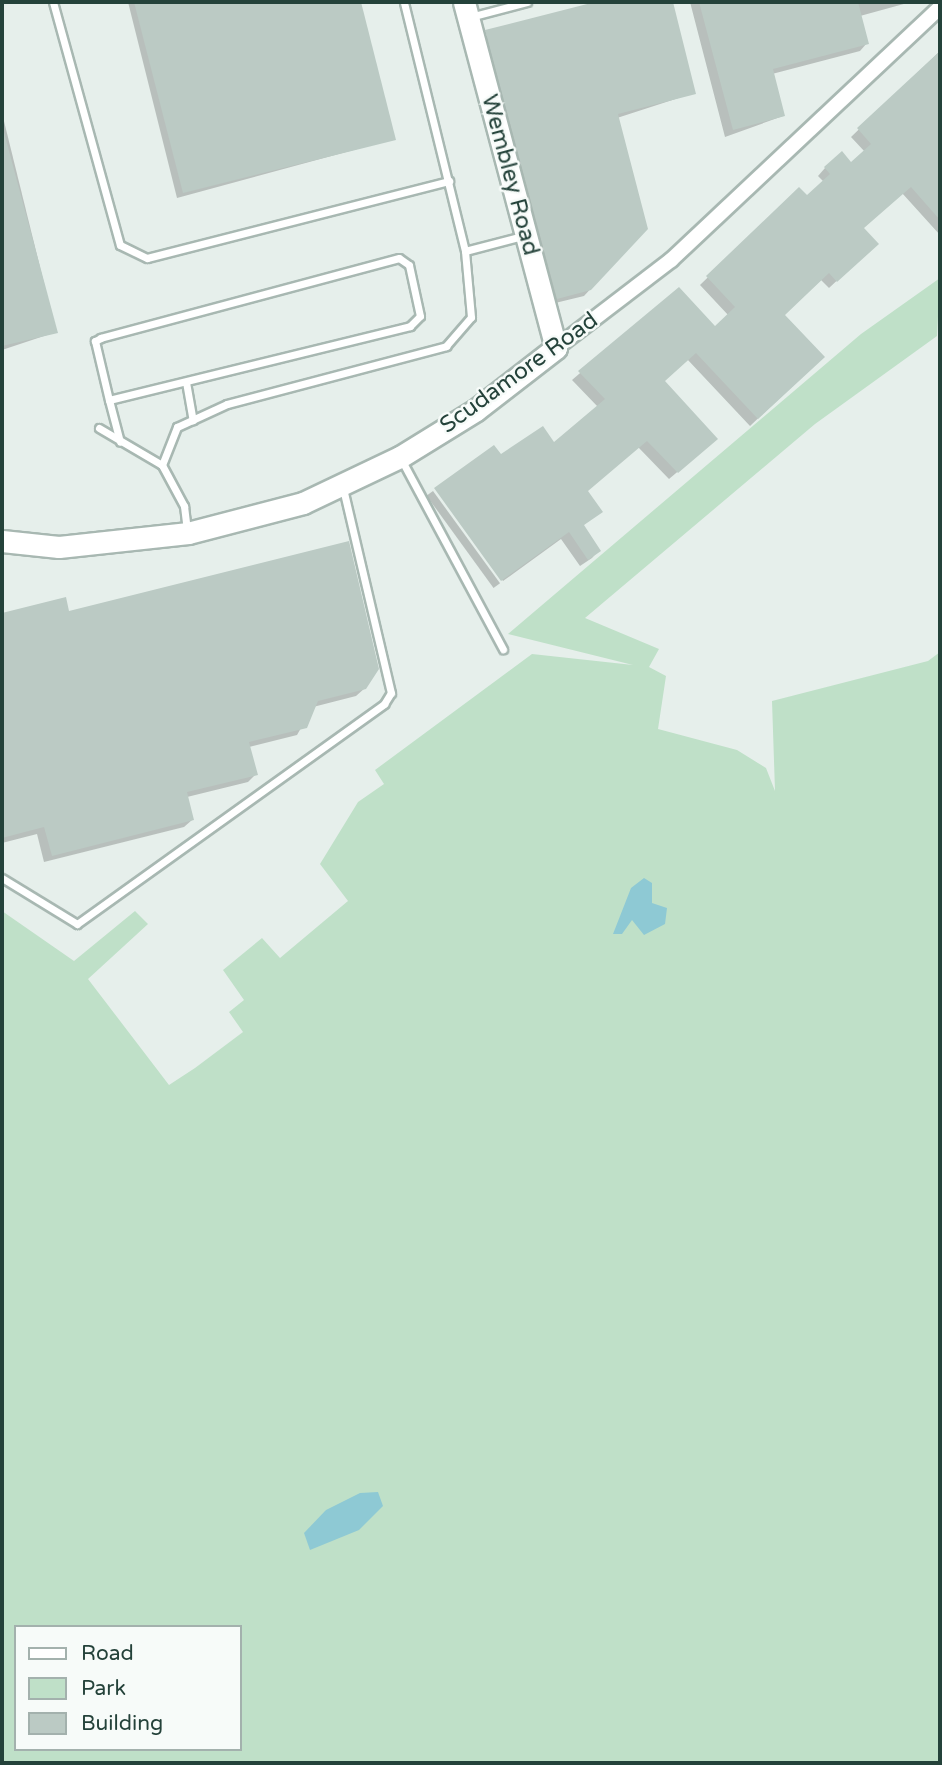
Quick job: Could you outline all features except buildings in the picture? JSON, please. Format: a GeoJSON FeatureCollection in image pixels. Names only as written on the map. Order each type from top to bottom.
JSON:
{"type":"FeatureCollection","features":[{"type":"Feature","properties":{"kind":"street","name":"Scudamore Road"},"geometry":{"type":"LineString","coordinates":[[2,541],[59,547],[188,533],[303,503],[400,457],[476,410],[671,260],[940,7]]}},
{"type":"Feature","properties":{"kind":"street","name":"Wembley Road"},"geometry":{"type":"LineString","coordinates":[[466,10],[556,348]]}},
{"type":"Feature","properties":{"kind":"lane"},"geometry":{"type":"LineString","coordinates":[[53,2],[120,245],[147,258],[449,181]]}},
{"type":"Feature","properties":{"kind":"lane"},"geometry":{"type":"LineString","coordinates":[[162,464],[177,428],[193,420],[227,404],[446,346],[471,317],[465,251],[404,2]]}},
{"type":"Feature","properties":{"kind":"lane"},"geometry":{"type":"LineString","coordinates":[[466,10],[527,2]]}},
{"type":"Feature","properties":{"kind":"lane"},"geometry":{"type":"LineString","coordinates":[[465,251],[526,236]]}},
{"type":"Feature","properties":{"kind":"lane"},"geometry":{"type":"LineString","coordinates":[[109,400],[410,327],[420,316],[409,265],[398,258],[95,341],[109,400],[120,442]]}},
{"type":"Feature","properties":{"kind":"lane"},"geometry":{"type":"LineString","coordinates":[[186,382],[193,420]]}},
{"type":"Feature","properties":{"kind":"lane"},"geometry":{"type":"LineString","coordinates":[[99,428],[162,464],[184,506],[188,533]]}},
{"type":"Feature","properties":{"kind":"lane"},"geometry":{"type":"LineString","coordinates":[[400,457],[503,649]]}},
{"type":"Feature","properties":{"kind":"lane"},"geometry":{"type":"LineString","coordinates":[[2,878],[78,924],[384,704],[391,693],[342,485]]}},
{"type":"Feature","properties":{"kind":"green space"},"geometry":{"type":"Polygon","coordinates":[[[940,278],[937,336],[815,424],[585,618],[659,649],[649,667],[666,676],[658,729],[737,750],[766,768],[775,791],[772,701],[928,661],[940,652],[940,1763],[2,1763],[2,911],[74,961],[135,911],[148,924],[88,979],[169,1085],[243,1032],[229,1012],[244,1000],[223,970],[262,938],[280,958],[348,901],[320,864],[358,802],[384,784],[375,770],[532,654],[633,665],[508,634],[861,334],[940,278]]]}},
{"type":"Feature","properties":{"kind":"water"},"geometry":{"type":"Polygon","coordinates":[[[644,878],[652,883],[652,903],[667,908],[665,924],[644,935],[632,920],[622,934],[613,934],[631,888],[644,878]]]}},
{"type":"Feature","properties":{"kind":"water"},"geometry":{"type":"Polygon","coordinates":[[[378,1492],[383,1506],[359,1530],[310,1550],[304,1533],[326,1510],[360,1493],[378,1492]]]}}]}
